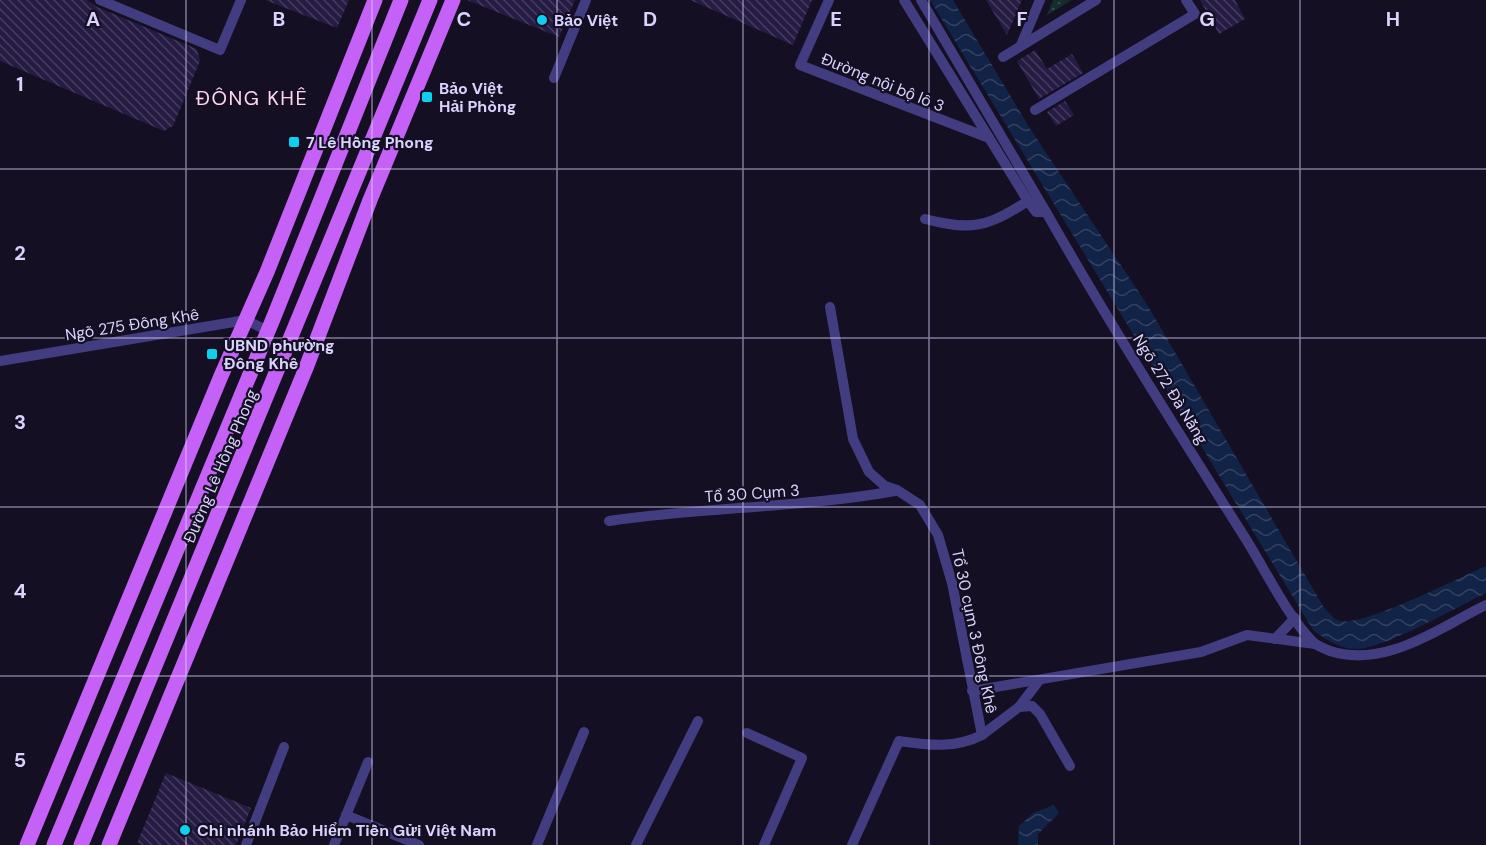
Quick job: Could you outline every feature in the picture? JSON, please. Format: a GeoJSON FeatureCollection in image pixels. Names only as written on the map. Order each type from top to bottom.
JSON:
{"type":"FeatureCollection","features":[{"type":"Feature","properties":{"kind":"main road","name":"Đường Lê Hồng Phong"},"geometry":{"type":"LineString","coordinates":[[27,845],[246,320],[375,0]]}},
{"type":"Feature","properties":{"kind":"main road","name":"Đường Lê Hồng Phong"},"geometry":{"type":"LineString","coordinates":[[54,845],[268,331],[401,0]]}},
{"type":"Feature","properties":{"kind":"main road","name":"Đường Lê Hồng Phong"},"geometry":{"type":"LineString","coordinates":[[81,845],[317,280],[430,0]]}},
{"type":"Feature","properties":{"kind":"main road"},"geometry":{"type":"LineString","coordinates":[[109,845],[306,368],[370,200],[453,0]]}},
{"type":"Feature","properties":{"kind":"street"},"geometry":{"type":"LineString","coordinates":[[100,0],[220,50],[241,0]]}},
{"type":"Feature","properties":{"kind":"street"},"geometry":{"type":"LineString","coordinates":[[554,78],[586,0]]}},
{"type":"Feature","properties":{"kind":"street","name":"Đường nội bộ lô 3"},"geometry":{"type":"LineString","coordinates":[[829,0],[800,65],[989,138]]}},
{"type":"Feature","properties":{"kind":"street","name":"Ngõ 272 Đà Nẵng"},"geometry":{"type":"LineString","coordinates":[[904,0],[1028,201],[1036,212],[1046,212],[1295,618],[1315,644]]}},
{"type":"Feature","properties":{"kind":"street"},"geometry":{"type":"LineString","coordinates":[[921,0],[1046,212]]}},
{"type":"Feature","properties":{"kind":"street"},"geometry":{"type":"LineString","coordinates":[[1021,45],[1040,0]]}},
{"type":"Feature","properties":{"kind":"street"},"geometry":{"type":"LineString","coordinates":[[1004,57],[1096,0]]}},
{"type":"Feature","properties":{"kind":"street"},"geometry":{"type":"LineString","coordinates":[[1035,110],[1195,14],[1186,0]]}},
{"type":"Feature","properties":{"kind":"street"},"geometry":{"type":"LineString","coordinates":[[925,219],[957,227],[996,221],[1028,201]]}},
{"type":"Feature","properties":{"kind":"street","name":"Tổ 30 cụm 3 Đông Khê"},"geometry":{"type":"LineString","coordinates":[[831,307],[853,439],[868,472],[885,486],[897,490],[920,505],[938,536],[952,583],[982,735],[969,741],[945,745],[899,741],[852,845]]}},
{"type":"Feature","properties":{"kind":"street"},"geometry":{"type":"LineString","coordinates":[[246,320],[268,331]]}},
{"type":"Feature","properties":{"kind":"street","name":"Ngõ 275 Đông Khê"},"geometry":{"type":"LineString","coordinates":[[0,361],[246,320]]}},
{"type":"Feature","properties":{"kind":"street","name":"Tổ 30 Cụm 3"},"geometry":{"type":"LineString","coordinates":[[609,521],[667,513],[823,502],[897,490]]}},
{"type":"Feature","properties":{"kind":"street"},"geometry":{"type":"LineString","coordinates":[[972,691],[1038,682],[1201,652],[1247,635],[1315,644],[1330,651],[1348,654],[1377,655],[1412,642],[1486,604]]}},
{"type":"Feature","properties":{"kind":"street"},"geometry":{"type":"LineString","coordinates":[[1275,639],[1295,618]]}},
{"type":"Feature","properties":{"kind":"street"},"geometry":{"type":"LineString","coordinates":[[982,735],[1019,707],[1038,682]]}},
{"type":"Feature","properties":{"kind":"street"},"geometry":{"type":"LineString","coordinates":[[1019,707],[1032,706],[1040,714],[1070,766]]}},
{"type":"Feature","properties":{"kind":"street"},"geometry":{"type":"LineString","coordinates":[[636,845],[698,721]]}},
{"type":"Feature","properties":{"kind":"street"},"geometry":{"type":"LineString","coordinates":[[537,845],[584,732]]}},
{"type":"Feature","properties":{"kind":"street"},"geometry":{"type":"LineString","coordinates":[[747,733],[802,758],[764,845]]}},
{"type":"Feature","properties":{"kind":"street"},"geometry":{"type":"LineString","coordinates":[[246,845],[285,747]]}},
{"type":"Feature","properties":{"kind":"street"},"geometry":{"type":"LineString","coordinates":[[334,845],[368,762]]}},
{"type":"Feature","properties":{"kind":"street"},"geometry":{"type":"LineString","coordinates":[[346,815],[419,845]]}},
{"type":"Feature","properties":{"kind":"green space"},"geometry":{"type":"Polygon","coordinates":[[[1053,0],[1072,0],[1047,15],[1053,0]]]}},
{"type":"Feature","properties":{"kind":"water"},"geometry":{"type":"Polygon","coordinates":[[[930,0],[953,0],[1029,127],[1148,306],[1329,613],[1340,621],[1352,621],[1369,616],[1412,600],[1486,566],[1486,593],[1404,634],[1371,647],[1346,648],[1329,641],[1313,630],[930,0]]]}},
{"type":"Feature","properties":{"kind":"water"},"geometry":{"type":"Polygon","coordinates":[[[1054,805],[1059,813],[1038,834],[1038,845],[1018,845],[1019,826],[1033,813],[1054,805]]]}},
{"type":"Feature","properties":{"kind":"building"},"geometry":{"type":"Polygon","coordinates":[[[0,0],[87,0],[97,7],[197,49],[200,61],[173,126],[164,131],[0,61],[0,0]]]}},
{"type":"Feature","properties":{"kind":"building"},"geometry":{"type":"Polygon","coordinates":[[[265,0],[349,0],[337,28],[265,0]]]}},
{"type":"Feature","properties":{"kind":"building","name":"Bảo Việt"},"geometry":{"type":"Polygon","coordinates":[[[467,0],[575,0],[559,37],[467,0]]]}},
{"type":"Feature","properties":{"kind":"building"},"geometry":{"type":"Polygon","coordinates":[[[690,0],[812,0],[793,45],[690,0]]]}},
{"type":"Feature","properties":{"kind":"building"},"geometry":{"type":"Polygon","coordinates":[[[986,0],[1022,0],[1007,35],[986,0]]]}},
{"type":"Feature","properties":{"kind":"building"},"geometry":{"type":"Polygon","coordinates":[[[1200,0],[1235,0],[1245,19],[1219,34],[1200,0]]]}},
{"type":"Feature","properties":{"kind":"building"},"geometry":{"type":"Polygon","coordinates":[[[1035,50],[1047,69],[1072,54],[1083,73],[1039,99],[1017,61],[1035,50]]]}},
{"type":"Feature","properties":{"kind":"building"},"geometry":{"type":"Polygon","coordinates":[[[1065,101],[1074,115],[1056,126],[1047,112],[1065,101]]]}},
{"type":"Feature","properties":{"kind":"building"},"geometry":{"type":"Polygon","coordinates":[[[166,773],[251,808],[236,845],[142,845],[137,843],[166,773]]]}},
{"type":"Feature","properties":{"kind":"place","name":"Bảo Việt"},"geometry":{"type":"Point","coordinates":[542,20]}},
{"type":"Feature","properties":{"kind":"place","name":"Bảo Việt Hải Phòng"},"geometry":{"type":"Point","coordinates":[427,97]}},
{"type":"Feature","properties":{"kind":"place","name":"7 Lê Hồng Phong"},"geometry":{"type":"Point","coordinates":[294,142]}},
{"type":"Feature","properties":{"kind":"place","name":"UBND phường Đông Khê"},"geometry":{"type":"Point","coordinates":[212,354]}},
{"type":"Feature","properties":{"kind":"place","name":"Chi nhánh Bảo Hiểm Tiền Gửi Việt Nam"},"geometry":{"type":"Point","coordinates":[185,830]}},
{"type":"Feature","properties":{"kind":"district","name":"ĐÔNG KHÊ"},"geometry":{"type":"Point","coordinates":[252,98]}}]}
